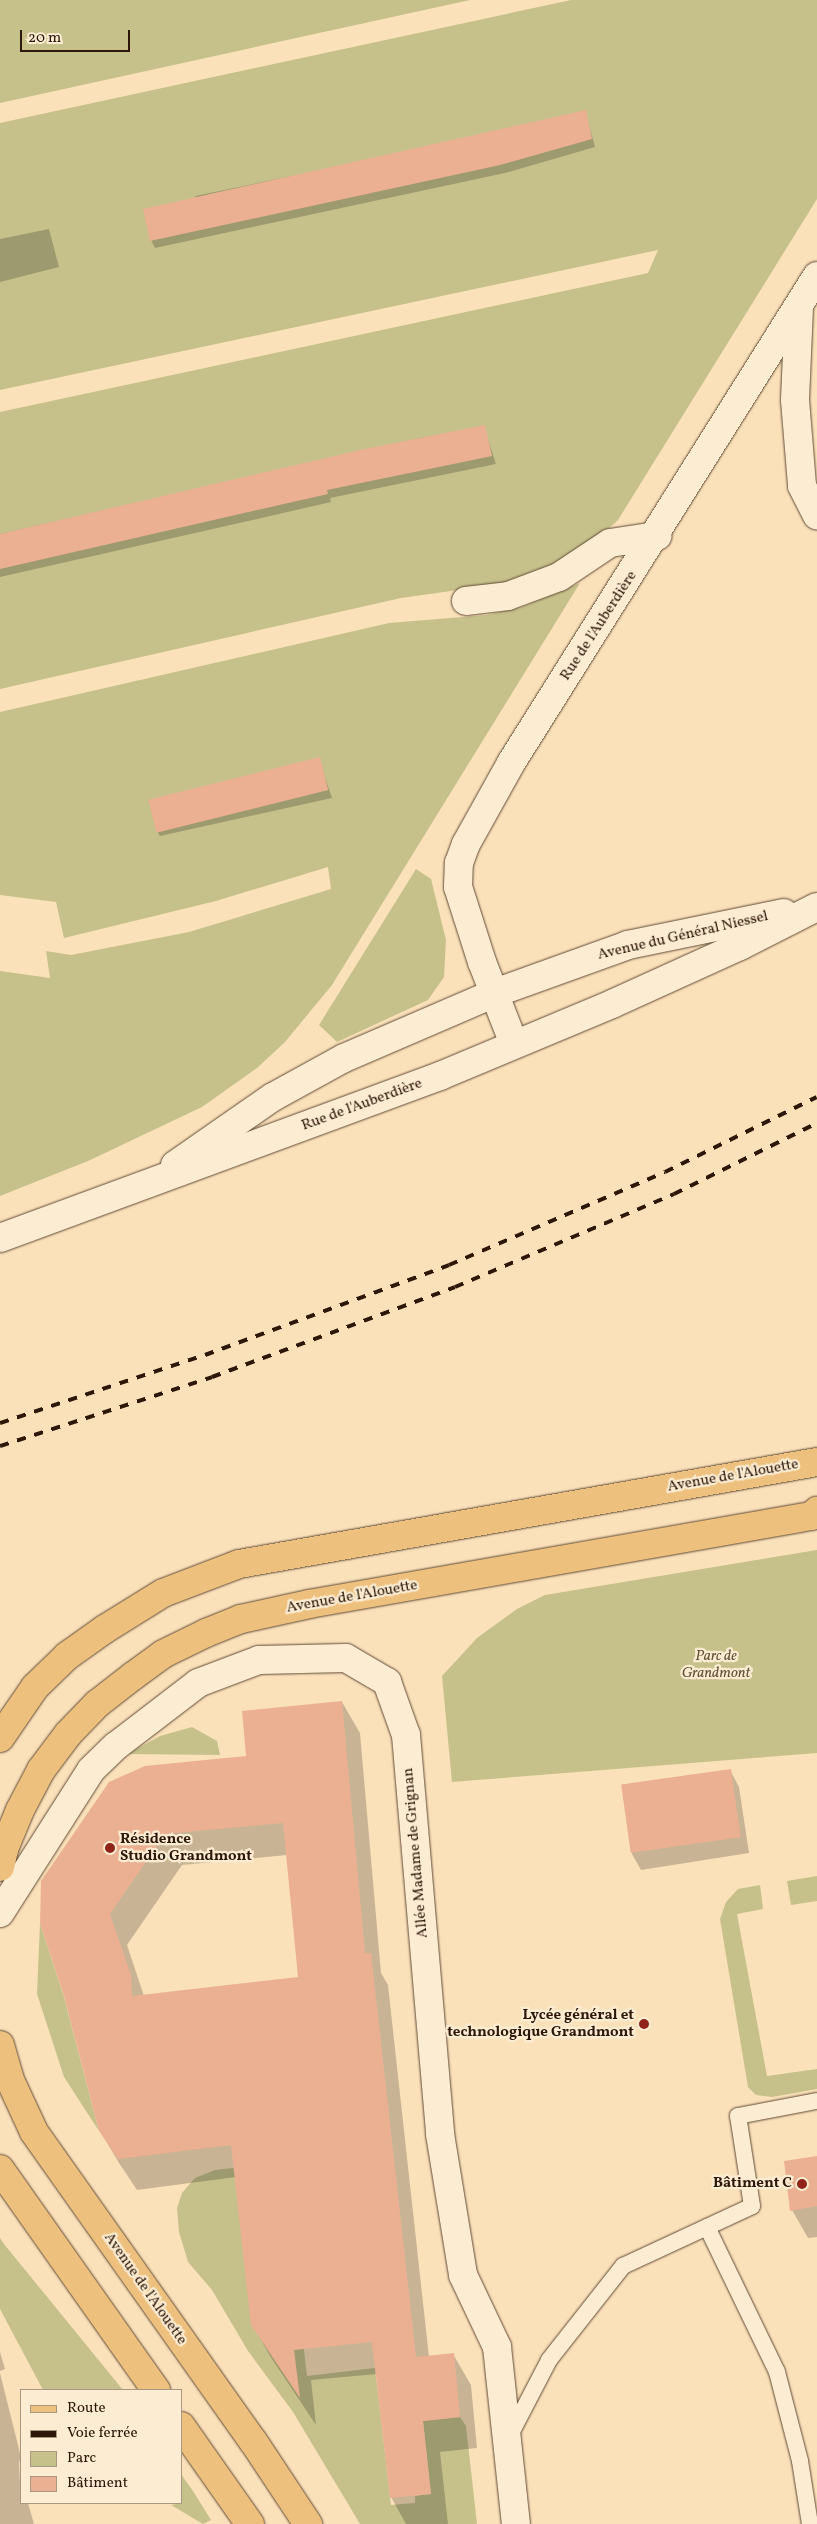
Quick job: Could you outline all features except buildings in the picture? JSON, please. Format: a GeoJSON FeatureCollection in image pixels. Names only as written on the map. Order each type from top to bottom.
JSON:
{"type":"FeatureCollection","features":[{"type":"Feature","properties":{"kind":"main road","name":"Avenue de l'Alouette"},"geometry":{"type":"LineString","coordinates":[[0,1738],[35,1687],[68,1656],[105,1628],[163,1593],[239,1564],[817,1462]]}},
{"type":"Feature","properties":{"kind":"main road","name":"Avenue de l'Alouette"},"geometry":{"type":"LineString","coordinates":[[0,1867],[20,1810],[41,1770],[68,1734],[98,1704],[132,1676],[163,1654],[206,1633],[241,1619],[309,1604],[811,1516],[817,1511]]}},
{"type":"Feature","properties":{"kind":"main road","name":"Avenue de l'Alouette"},"geometry":{"type":"LineString","coordinates":[[0,2045],[10,2080],[34,2132],[253,2441],[308,2524]]}},
{"type":"Feature","properties":{"kind":"main road"},"geometry":{"type":"LineString","coordinates":[[0,2170],[155,2389]]}},
{"type":"Feature","properties":{"kind":"main road"},"geometry":{"type":"LineString","coordinates":[[182,2427],[250,2524]]}},
{"type":"Feature","properties":{"kind":"street","name":"Rue de l'Auberdière"},"geometry":{"type":"LineString","coordinates":[[0,1238],[156,1178],[236,1154],[440,1076],[514,1044],[458,887],[459,863],[511,763],[657,536],[817,276]]}},
{"type":"Feature","properties":{"kind":"street"},"geometry":{"type":"LineString","coordinates":[[799,306],[795,400],[802,486],[817,515]]}},
{"type":"Feature","properties":{"kind":"street"},"geometry":{"type":"LineString","coordinates":[[466,601],[508,596],[559,577],[610,543],[657,536]]}},
{"type":"Feature","properties":{"kind":"street","name":"Avenue du Général Niessel"},"geometry":{"type":"LineString","coordinates":[[495,992],[628,945],[817,906]]}},
{"type":"Feature","properties":{"kind":"street","name":"Avenue du Général Niessel"},"geometry":{"type":"LineString","coordinates":[[514,1044],[646,989],[817,906]]}},
{"type":"Feature","properties":{"kind":"street","name":"Rue de l'Auberdière"},"geometry":{"type":"LineString","coordinates":[[156,1178],[273,1097],[344,1058],[495,992]]}},
{"type":"Feature","properties":{"kind":"street","name":"Allée Madame de Grignan"},"geometry":{"type":"LineString","coordinates":[[0,1913],[91,1770],[116,1746],[198,1683],[259,1660],[346,1658],[387,1682],[406,1735],[440,2134],[463,2275],[497,2347],[516,2524]]}},
{"type":"Feature","properties":{"kind":"lane"},"geometry":{"type":"LineString","coordinates":[[507,2442],[549,2360],[623,2266],[752,2206],[738,2116],[817,2101]]}},
{"type":"Feature","properties":{"kind":"lane"},"geometry":{"type":"LineString","coordinates":[[707,2227],[777,2372],[800,2461],[810,2524]]}},
{"type":"Feature","properties":{"kind":"green space"},"geometry":{"type":"Polygon","coordinates":[[[0,0],[470,0],[0,103],[0,0]]]}},
{"type":"Feature","properties":{"kind":"green space"},"geometry":{"type":"Polygon","coordinates":[[[571,0],[817,0],[817,199],[618,520],[602,535],[551,569],[522,581],[401,598],[0,689],[0,412],[648,273],[658,250],[0,390],[0,123],[571,0]]]}},
{"type":"Feature","properties":{"kind":"green space"},"geometry":{"type":"Polygon","coordinates":[[[580,583],[332,985],[285,1042],[257,1068],[202,1107],[88,1161],[0,1196],[0,971],[50,978],[46,951],[71,955],[189,932],[331,889],[328,867],[216,901],[64,938],[56,902],[0,895],[0,712],[389,623],[487,615],[522,607],[580,583]]]}},
{"type":"Feature","properties":{"kind":"green space"},"geometry":{"type":"Polygon","coordinates":[[[416,869],[431,879],[446,940],[444,977],[428,1000],[337,1042],[319,1025],[416,869]]]}},
{"type":"Feature","properties":{"kind":"green space","name":"Parc de Grandmont"},"geometry":{"type":"Polygon","coordinates":[[[817,1550],[817,1753],[452,1782],[442,1676],[477,1638],[517,1609],[545,1595],[817,1550]]]}},
{"type":"Feature","properties":{"kind":"green space"},"geometry":{"type":"Polygon","coordinates":[[[192,1727],[217,1741],[220,1755],[128,1754],[160,1736],[192,1727]]]}},
{"type":"Feature","properties":{"kind":"green space"},"geometry":{"type":"Polygon","coordinates":[[[817,1876],[817,1901],[791,1905],[787,1881],[817,1876]]]}},
{"type":"Feature","properties":{"kind":"green space"},"geometry":{"type":"Polygon","coordinates":[[[760,1885],[763,1909],[737,1914],[767,2076],[817,2069],[817,2089],[772,2097],[756,2095],[748,2087],[720,1919],[726,1902],[738,1889],[760,1885]]]}},
{"type":"Feature","properties":{"kind":"green space"},"geometry":{"type":"Polygon","coordinates":[[[40,1923],[64,1997],[99,2131],[64,2077],[37,1994],[40,1923]]]}},
{"type":"Feature","properties":{"kind":"green space"},"geometry":{"type":"Polygon","coordinates":[[[267,2164],[284,2180],[307,2376],[375,2368],[391,2505],[415,2503],[415,2496],[431,2494],[423,2421],[460,2417],[466,2426],[477,2524],[360,2524],[293,2412],[248,2351],[212,2290],[188,2262],[179,2232],[177,2208],[182,2193],[195,2178],[215,2170],[267,2164]]]}},
{"type":"Feature","properties":{"kind":"green space"},"geometry":{"type":"Polygon","coordinates":[[[0,2238],[122,2389],[42,2389],[0,2309],[0,2238]]]}},
{"type":"Feature","properties":{"kind":"green space"},"geometry":{"type":"Polygon","coordinates":[[[182,2475],[211,2520],[203,2524],[171,2505],[182,2504],[182,2475]]]}},
{"type":"Feature","properties":{"kind":"railway"},"geometry":{"type":"LineString","coordinates":[[0,1423],[205,1355],[449,1265],[665,1172],[817,1097]]}},
{"type":"Feature","properties":{"kind":"railway"},"geometry":{"type":"LineString","coordinates":[[0,1446],[212,1377],[455,1287],[674,1194],[817,1123]]}},
{"type":"Feature","properties":{"kind":"place","name":"Résidence Studio Grandmont"},"geometry":{"type":"Point","coordinates":[110,1848]}},
{"type":"Feature","properties":{"kind":"place","name":"Lycée général et technologique Grandmont"},"geometry":{"type":"Point","coordinates":[644,2024]}},
{"type":"Feature","properties":{"kind":"place","name":"Bâtiment C"},"geometry":{"type":"Point","coordinates":[802,2184]}}]}
